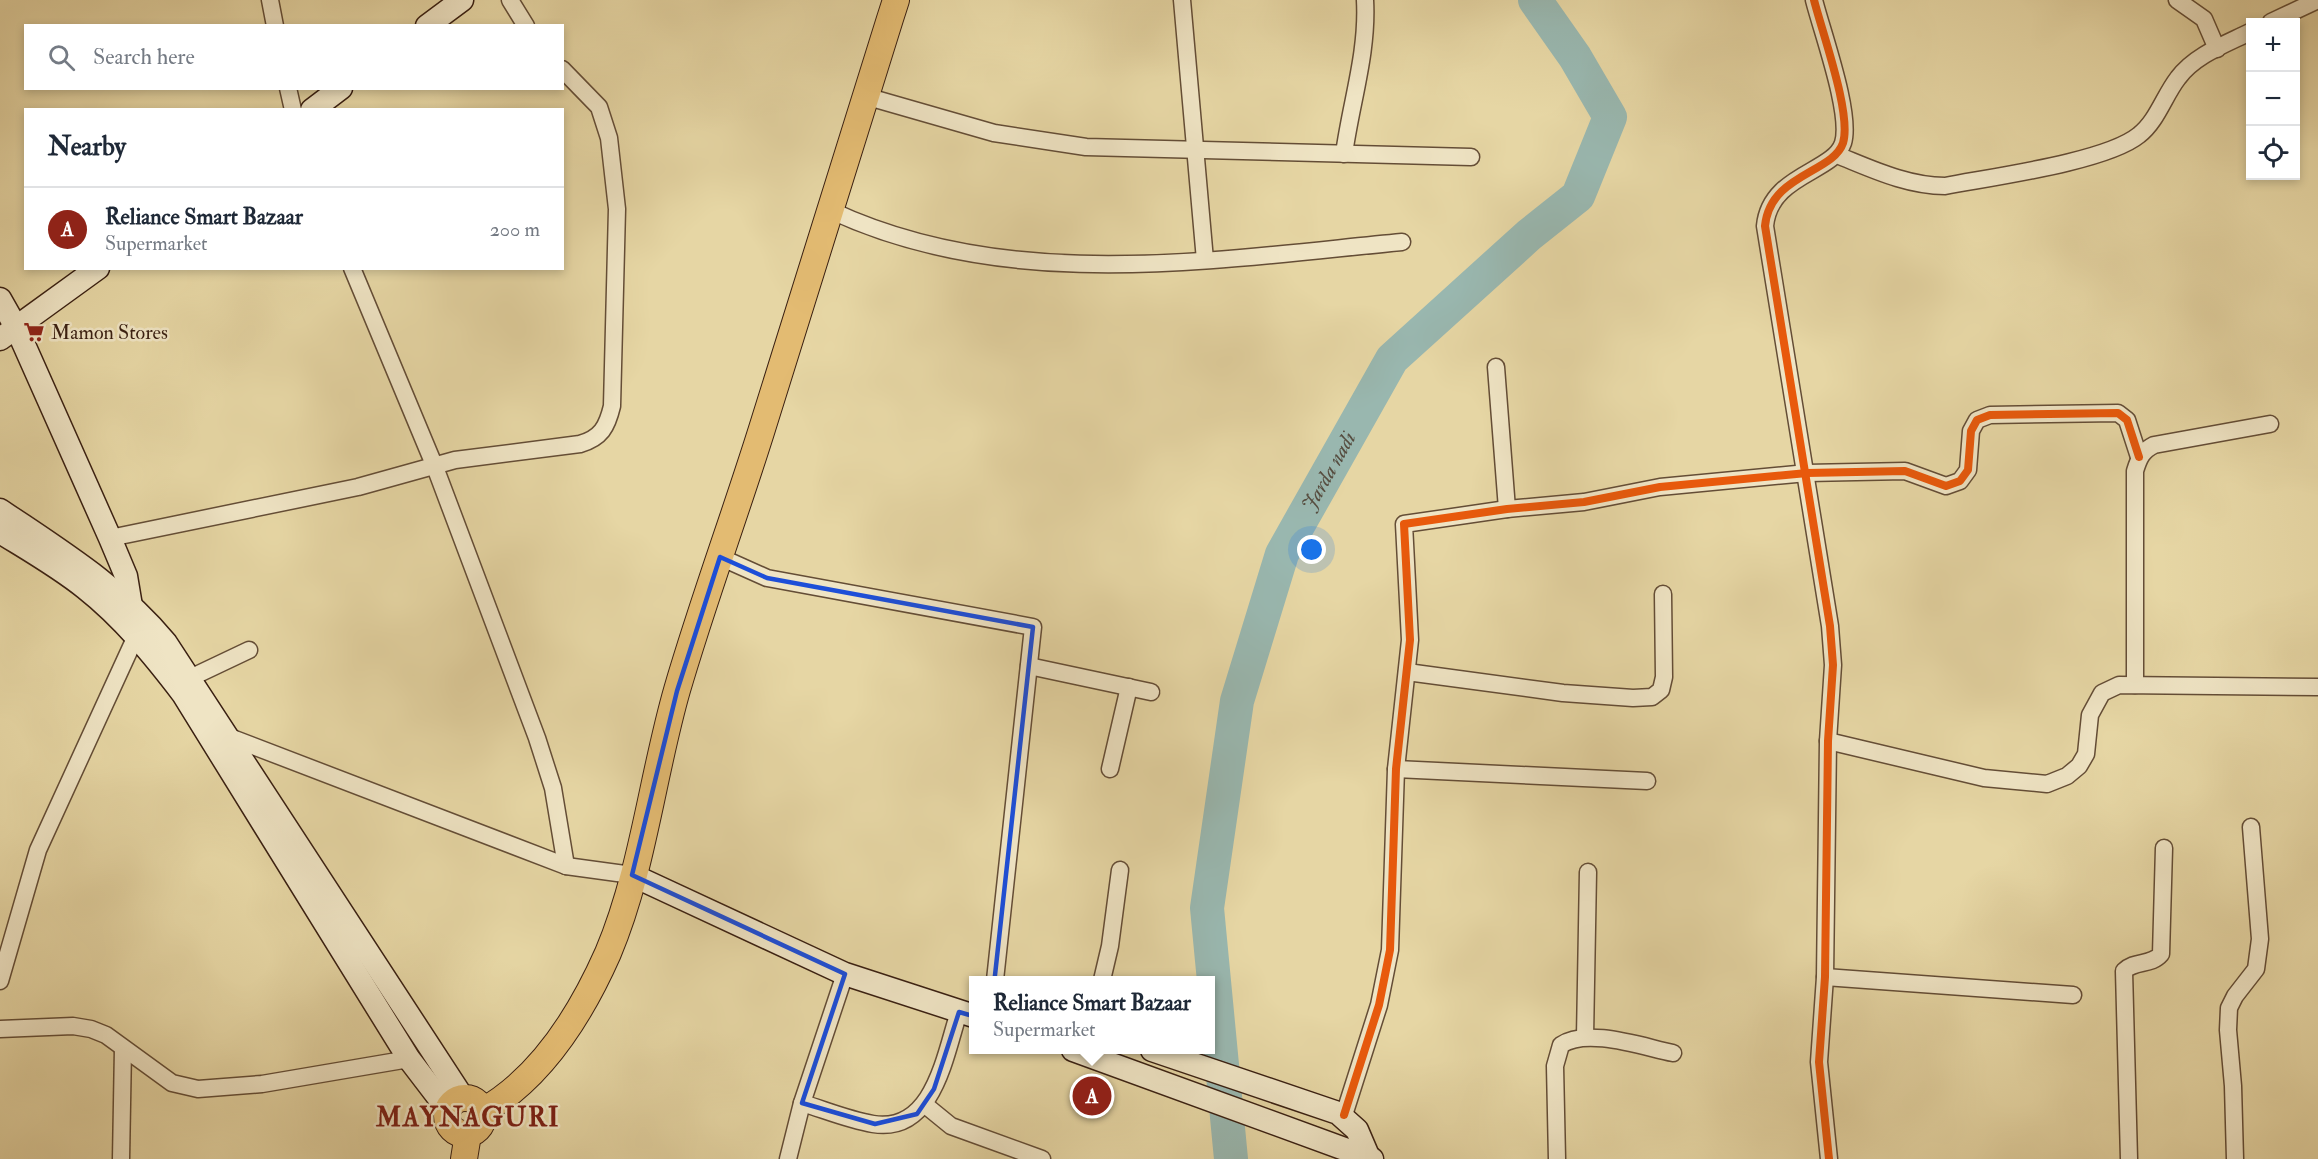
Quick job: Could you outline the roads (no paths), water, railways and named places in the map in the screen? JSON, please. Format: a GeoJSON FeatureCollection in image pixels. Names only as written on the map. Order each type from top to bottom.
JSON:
{"type":"FeatureCollection","features":[{"type":"Feature","properties":{"kind":"main road"},"geometry":{"type":"LineString","coordinates":[[430,24],[462,0]]}},
{"type":"Feature","properties":{"kind":"main road"},"geometry":{"type":"LineString","coordinates":[[464,1106],[505,1098],[524,1082],[568,1026],[608,951],[632,875],[677,692],[896,0]]}},
{"type":"Feature","properties":{"kind":"main road"},"geometry":{"type":"LineString","coordinates":[[315,108],[338,90]]}},
{"type":"Feature","properties":{"kind":"main road"},"geometry":{"type":"LineString","coordinates":[[9,334],[95,270]]}},
{"type":"Feature","properties":{"kind":"main road"},"geometry":{"type":"LineString","coordinates":[[0,299],[9,334],[110,538],[126,576],[131,606]]}},
{"type":"Feature","properties":{"kind":"main road"},"geometry":{"type":"LineString","coordinates":[[0,510],[92,572],[131,606],[166,642],[464,1106],[480,1126],[468,1134],[464,1159]]}},
{"type":"Feature","properties":{"kind":"main road"},"geometry":{"type":"LineString","coordinates":[[0,532],[87,589],[136,636],[183,694],[409,1059],[464,1106]]}},
{"type":"Feature","properties":{"kind":"main road"},"geometry":{"type":"LineString","coordinates":[[632,875],[845,974],[966,1014]]}},
{"type":"Feature","properties":{"kind":"main road"},"geometry":{"type":"LineString","coordinates":[[1089,1054],[1367,1157]]}},
{"type":"Feature","properties":{"kind":"main road"},"geometry":{"type":"LineString","coordinates":[[1164,1054],[1341,1114],[1362,1137],[1367,1157]]}},
{"type":"Feature","properties":{"kind":"street"},"geometry":{"type":"LineString","coordinates":[[270,0],[275,24]]}},
{"type":"Feature","properties":{"kind":"street"},"geometry":{"type":"LineString","coordinates":[[510,0],[525,24]]}},
{"type":"Feature","properties":{"kind":"street"},"geometry":{"type":"LineString","coordinates":[[1182,0],[1205,260]]}},
{"type":"Feature","properties":{"kind":"street"},"geometry":{"type":"LineString","coordinates":[[1344,154],[1350,107],[1363,57],[1365,0]]}},
{"type":"Feature","properties":{"kind":"street"},"geometry":{"type":"LineString","coordinates":[[1814,0],[1842,105],[1843,142],[1837,154],[1805,172],[1771,203],[1767,212],[1769,255],[1807,473],[1830,626],[1833,665],[1828,741],[1825,977],[1819,1062],[1829,1159]]}},
{"type":"Feature","properties":{"kind":"street"},"geometry":{"type":"LineString","coordinates":[[2177,0],[2204,19],[2217,49]]}},
{"type":"Feature","properties":{"kind":"street"},"geometry":{"type":"LineString","coordinates":[[2280,18],[2318,0]]}},
{"type":"Feature","properties":{"kind":"street"},"geometry":{"type":"LineString","coordinates":[[1837,154],[1897,178],[1928,186],[1945,186],[2076,159],[2112,148],[2139,135],[2161,108],[2178,78],[2198,59],[2246,34]]}},
{"type":"Feature","properties":{"kind":"street"},"geometry":{"type":"LineString","coordinates":[[110,538],[358,487],[455,460],[580,444],[594,440],[608,423],[612,406],[616,209],[614,170],[603,114],[588,93],[564,71]]}},
{"type":"Feature","properties":{"kind":"street"},"geometry":{"type":"LineString","coordinates":[[288,90],[293,108]]}},
{"type":"Feature","properties":{"kind":"street"},"geometry":{"type":"LineString","coordinates":[[865,96],[947,122],[1037,141],[1118,150],[1471,157]]}},
{"type":"Feature","properties":{"kind":"street"},"geometry":{"type":"LineString","coordinates":[[830,210],[858,223],[935,245],[1016,260],[1097,265],[1205,260],[1402,242]]}},
{"type":"Feature","properties":{"kind":"street"},"geometry":{"type":"LineString","coordinates":[[353,270],[435,467],[553,788],[566,866]]}},
{"type":"Feature","properties":{"kind":"street"},"geometry":{"type":"LineString","coordinates":[[1496,367],[1507,509]]}},
{"type":"Feature","properties":{"kind":"street"},"geometry":{"type":"LineString","coordinates":[[1341,1114],[1386,978],[1390,950],[1396,769],[1407,672],[1409,616],[1404,524],[1507,509],[1584,501],[1660,487],[1807,473],[1905,471],[1946,486],[1960,481],[1968,470],[1971,431],[1977,420],[2008,412],[2118,413],[2127,420],[2139,457]]}},
{"type":"Feature","properties":{"kind":"street"},"geometry":{"type":"LineString","coordinates":[[2136,685],[2135,471],[2139,457],[2145,449],[2154,445],[2270,424]]}},
{"type":"Feature","properties":{"kind":"street"},"geometry":{"type":"LineString","coordinates":[[720,557],[767,579],[1033,627],[996,976]]}},
{"type":"Feature","properties":{"kind":"street"},"geometry":{"type":"LineString","coordinates":[[1407,672],[1563,693],[1633,698],[1652,697],[1661,690],[1664,677],[1663,594]]}},
{"type":"Feature","properties":{"kind":"street"},"geometry":{"type":"LineString","coordinates":[[0,981],[38,850],[136,636]]}},
{"type":"Feature","properties":{"kind":"street"},"geometry":{"type":"LineString","coordinates":[[190,678],[249,650]]}},
{"type":"Feature","properties":{"kind":"street"},"geometry":{"type":"LineString","coordinates":[[1029,666],[1150,692]]}},
{"type":"Feature","properties":{"kind":"street"},"geometry":{"type":"LineString","coordinates":[[1828,741],[1984,778],[2047,784],[2067,776],[2079,766],[2086,754],[2090,715],[2102,693],[2119,685],[2318,687]]}},
{"type":"Feature","properties":{"kind":"street"},"geometry":{"type":"LineString","coordinates":[[1110,769],[1129,687]]}},
{"type":"Feature","properties":{"kind":"street"},"geometry":{"type":"LineString","coordinates":[[227,736],[566,866],[632,875]]}},
{"type":"Feature","properties":{"kind":"street"},"geometry":{"type":"LineString","coordinates":[[1396,769],[1647,781]]}},
{"type":"Feature","properties":{"kind":"street"},"geometry":{"type":"LineString","coordinates":[[2235,1159],[2234,1086],[2228,1030],[2229,1008],[2235,996],[2256,969],[2260,939],[2251,827]]}},
{"type":"Feature","properties":{"kind":"street"},"geometry":{"type":"LineString","coordinates":[[2129,1159],[2124,971],[2129,966],[2156,960],[2161,954],[2164,848]]}},
{"type":"Feature","properties":{"kind":"street"},"geometry":{"type":"LineString","coordinates":[[1103,976],[1110,946],[1120,870]]}},
{"type":"Feature","properties":{"kind":"street"},"geometry":{"type":"LineString","coordinates":[[1585,1037],[1588,872]]}},
{"type":"Feature","properties":{"kind":"street"},"geometry":{"type":"LineString","coordinates":[[788,1159],[802,1103],[845,974]]}},
{"type":"Feature","properties":{"kind":"street"},"geometry":{"type":"LineString","coordinates":[[1825,977],[2073,995]]}},
{"type":"Feature","properties":{"kind":"street"},"geometry":{"type":"LineString","coordinates":[[802,1103],[875,1125],[903,1121],[917,1114],[934,1089],[966,1014]]}},
{"type":"Feature","properties":{"kind":"street"},"geometry":{"type":"LineString","coordinates":[[0,1029],[73,1026],[106,1035],[172,1083],[198,1089],[262,1084],[409,1059]]}},
{"type":"Feature","properties":{"kind":"street"},"geometry":{"type":"LineString","coordinates":[[1557,1159],[1555,1066],[1561,1045],[1569,1039],[1585,1037],[1673,1053]]}},
{"type":"Feature","properties":{"kind":"street"},"geometry":{"type":"LineString","coordinates":[[121,1159],[123,1048]]}},
{"type":"Feature","properties":{"kind":"street"},"geometry":{"type":"LineString","coordinates":[[924,1104],[951,1126],[1042,1159]]}},
{"type":"Feature","properties":{"kind":"waterway","name":"Jarda nadi"},"geometry":{"type":"LineString","coordinates":[[1214,976],[1207,908],[1237,701],[1282,554],[1392,359],[1529,235],[1578,196],[1610,117],[1575,57],[1535,0]]}},
{"type":"Feature","properties":{"kind":"waterway","name":"Jarda nadi"},"geometry":{"type":"LineString","coordinates":[[1215,992],[1231,1159]]}},
{"type":"Feature","properties":{"kind":"place","name":"Mamon Stores"},"geometry":{"type":"Point","coordinates":[34,332]}},
{"type":"Feature","properties":{"kind":"place","name":"Reliance Smart Bazaar"},"geometry":{"type":"Point","coordinates":[1092,1096]}},
{"type":"Feature","properties":{"kind":"district","name":"MAYNAGURI"},"geometry":{"type":"Point","coordinates":[468,1117]}}]}
